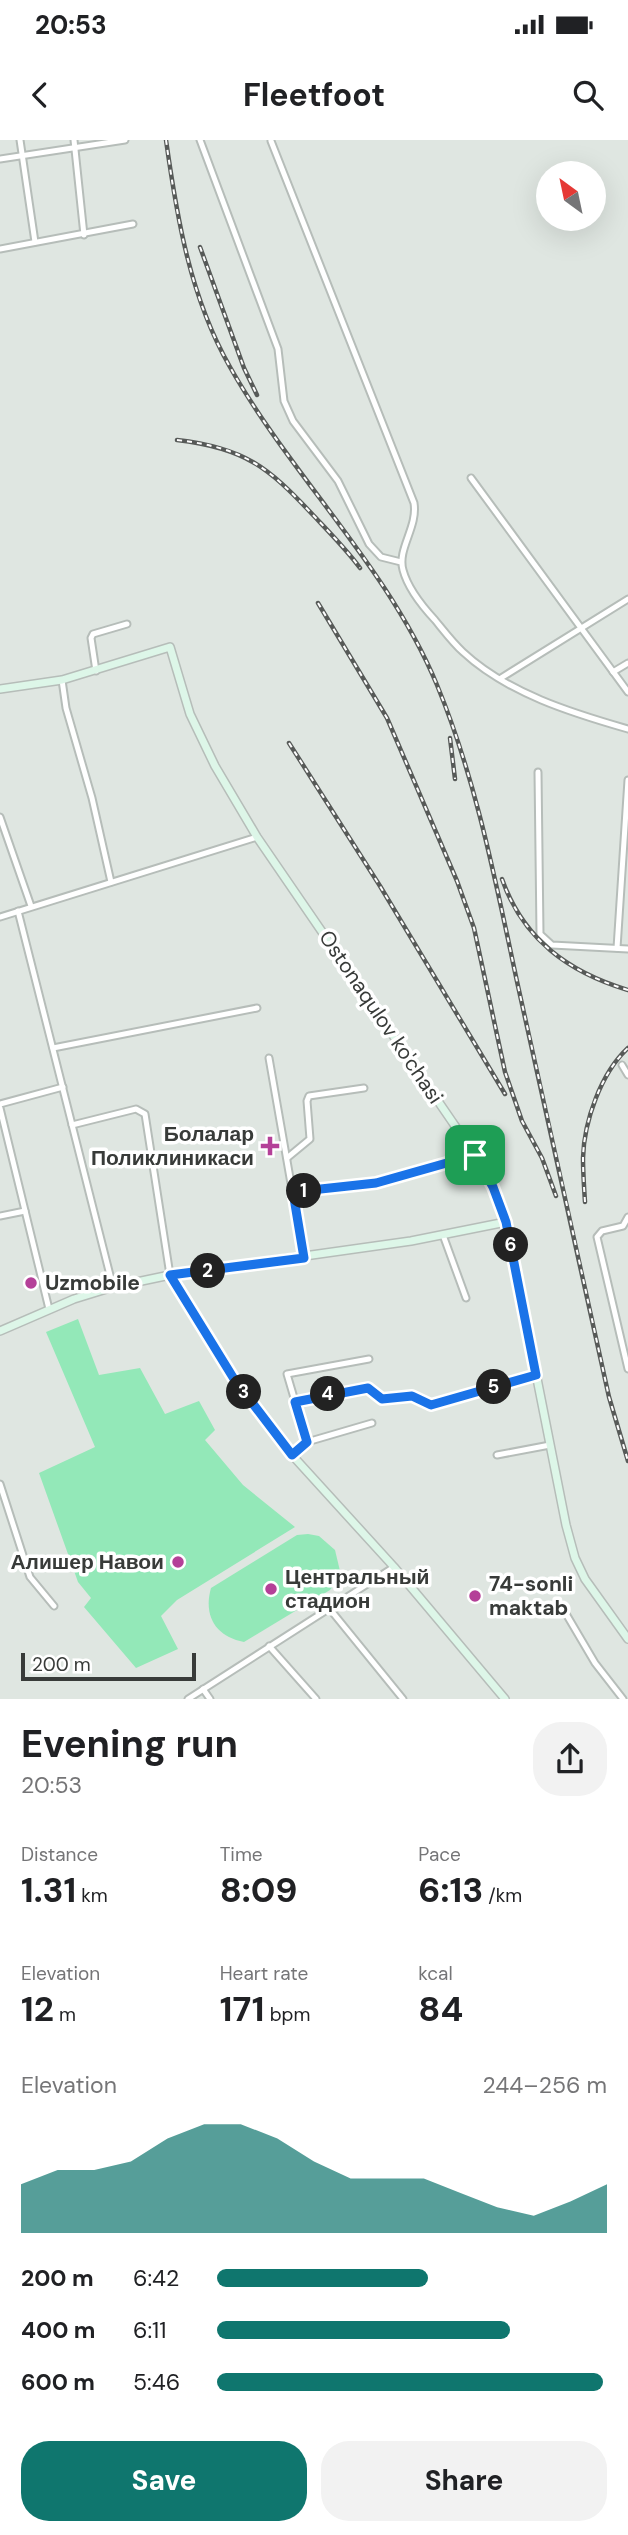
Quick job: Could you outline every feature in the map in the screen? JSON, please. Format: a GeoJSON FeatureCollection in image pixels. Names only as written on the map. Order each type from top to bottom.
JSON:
{"type":"FeatureCollection","features":[{"type":"Feature","properties":{"kind":"street"},"geometry":{"type":"LineString","coordinates":[[20,140],[35,242]]}},
{"type":"Feature","properties":{"kind":"street"},"geometry":{"type":"LineString","coordinates":[[74,140],[84,234]]}},
{"type":"Feature","properties":{"kind":"street"},"geometry":{"type":"LineString","coordinates":[[0,159],[125,140]]}},
{"type":"Feature","properties":{"kind":"street"},"geometry":{"type":"LineString","coordinates":[[200,140],[278,349],[284,401],[293,421],[338,481],[369,544],[381,557],[401,562]]}},
{"type":"Feature","properties":{"kind":"street"},"geometry":{"type":"LineString","coordinates":[[271,141],[414,503],[416,516],[401,562],[410,587],[463,652],[501,678],[544,702],[628,729]]}},
{"type":"Feature","properties":{"kind":"street"},"geometry":{"type":"LineString","coordinates":[[0,249],[133,224]]}},
{"type":"Feature","properties":{"kind":"street"},"geometry":{"type":"LineString","coordinates":[[471,478],[628,692]]}},
{"type":"Feature","properties":{"kind":"street"},"geometry":{"type":"LineString","coordinates":[[501,678],[628,599]]}},
{"type":"Feature","properties":{"kind":"street"},"geometry":{"type":"LineString","coordinates":[[0,689],[62,680],[96,671],[91,638],[93,634],[127,624]]}},
{"type":"Feature","properties":{"kind":"street","name":"Ostonaqulov ko'chasi"},"geometry":{"type":"LineString","coordinates":[[96,671],[170,647],[190,714],[215,766],[257,837],[475,1155],[493,1187],[506,1222],[575,1558],[584,1579],[628,1639]]}},
{"type":"Feature","properties":{"kind":"street"},"geometry":{"type":"LineString","coordinates":[[613,672],[628,663]]}},
{"type":"Feature","properties":{"kind":"street"},"geometry":{"type":"LineString","coordinates":[[62,680],[66,708],[92,798],[111,882]]}},
{"type":"Feature","properties":{"kind":"street"},"geometry":{"type":"LineString","coordinates":[[538,772],[540,934],[552,945],[628,949]]}},
{"type":"Feature","properties":{"kind":"street"},"geometry":{"type":"LineString","coordinates":[[617,948],[628,780]]}},
{"type":"Feature","properties":{"kind":"street"},"geometry":{"type":"LineString","coordinates":[[0,817],[31,906]]}},
{"type":"Feature","properties":{"kind":"street"},"geometry":{"type":"LineString","coordinates":[[0,917],[257,837]]}},
{"type":"Feature","properties":{"kind":"street"},"geometry":{"type":"LineString","coordinates":[[18,911],[113,1287]]}},
{"type":"Feature","properties":{"kind":"street"},"geometry":{"type":"LineString","coordinates":[[53,1048],[257,1008]]}},
{"type":"Feature","properties":{"kind":"street"},"geometry":{"type":"LineString","coordinates":[[270,1058],[304,1258]]}},
{"type":"Feature","properties":{"kind":"street"},"geometry":{"type":"LineString","coordinates":[[622,1065],[628,1075]]}},
{"type":"Feature","properties":{"kind":"street"},"geometry":{"type":"LineString","coordinates":[[49,1309],[0,1106],[63,1087]]}},
{"type":"Feature","properties":{"kind":"street"},"geometry":{"type":"LineString","coordinates":[[287,1158],[310,1139],[307,1101],[309,1096],[364,1088]]}},
{"type":"Feature","properties":{"kind":"street"},"geometry":{"type":"LineString","coordinates":[[72,1125],[136,1110],[145,1114],[170,1275],[234,1379],[292,1455],[394,1567],[505,1699]]}},
{"type":"Feature","properties":{"kind":"street"},"geometry":{"type":"LineString","coordinates":[[293,1192],[376,1183],[475,1155]]}},
{"type":"Feature","properties":{"kind":"street"},"geometry":{"type":"LineString","coordinates":[[0,1216],[25,1211]]}},
{"type":"Feature","properties":{"kind":"street"},"geometry":{"type":"LineString","coordinates":[[628,1217],[623,1226],[602,1231],[597,1235],[621,1329],[628,1369]]}},
{"type":"Feature","properties":{"kind":"street"},"geometry":{"type":"LineString","coordinates":[[0,1331],[49,1309],[113,1287],[170,1275],[304,1258],[506,1222]]}},
{"type":"Feature","properties":{"kind":"street"},"geometry":{"type":"LineString","coordinates":[[443,1235],[466,1298]]}},
{"type":"Feature","properties":{"kind":"street"},"geometry":{"type":"LineString","coordinates":[[621,1329],[628,1329]]}},
{"type":"Feature","properties":{"kind":"street"},"geometry":{"type":"LineString","coordinates":[[307,1442],[288,1373],[369,1359]]}},
{"type":"Feature","properties":{"kind":"street"},"geometry":{"type":"LineString","coordinates":[[295,1402],[368,1388],[382,1399],[412,1396],[431,1405],[536,1375]]}},
{"type":"Feature","properties":{"kind":"street"},"geometry":{"type":"LineString","coordinates":[[292,1455],[307,1442],[373,1423]]}},
{"type":"Feature","properties":{"kind":"street"},"geometry":{"type":"LineString","coordinates":[[497,1455],[550,1445]]}},
{"type":"Feature","properties":{"kind":"street"},"geometry":{"type":"LineString","coordinates":[[0,1484],[30,1577],[54,1606]]}},
{"type":"Feature","properties":{"kind":"street"},"geometry":{"type":"LineString","coordinates":[[188,1699],[394,1567]]}},
{"type":"Feature","properties":{"kind":"street"},"geometry":{"type":"LineString","coordinates":[[562,1607],[595,1663],[623,1699]]}},
{"type":"Feature","properties":{"kind":"street"},"geometry":{"type":"LineString","coordinates":[[329,1608],[403,1699]]}},
{"type":"Feature","properties":{"kind":"street"},"geometry":{"type":"LineString","coordinates":[[269,1646],[316,1699]]}},
{"type":"Feature","properties":{"kind":"street"},"geometry":{"type":"LineString","coordinates":[[203,1689],[210,1699]]}},
{"type":"Feature","properties":{"kind":"green space"},"geometry":{"type":"Polygon","coordinates":[[[78,1319],[99,1375],[140,1368],[165,1414],[199,1401],[215,1430],[205,1440],[243,1485],[295,1527],[177,1600],[161,1616],[178,1649],[136,1668],[84,1607],[91,1598],[78,1582],[39,1473],[95,1447],[46,1332],[78,1319]]]}},
{"type":"Feature","properties":{"kind":"green space","name":"Центральный стадион"},"geometry":{"type":"Polygon","coordinates":[[[297,1535],[319,1536],[335,1550],[340,1571],[330,1590],[244,1642],[219,1630],[209,1608],[211,1588],[297,1535]]]}},
{"type":"Feature","properties":{"kind":"railway"},"geometry":{"type":"LineString","coordinates":[[166,140],[187,256],[216,340],[255,407],[393,601],[417,642],[451,722],[484,834],[609,1397],[628,1461]]}},
{"type":"Feature","properties":{"kind":"railway"},"geometry":{"type":"LineString","coordinates":[[200,247],[244,368],[257,395]]}},
{"type":"Feature","properties":{"kind":"railway"},"geometry":{"type":"LineString","coordinates":[[177,440],[221,448],[254,462],[297,498],[360,568]]}},
{"type":"Feature","properties":{"kind":"railway"},"geometry":{"type":"LineString","coordinates":[[318,603],[387,718],[457,881],[474,928],[505,1072],[522,1121],[542,1158],[556,1196]]}},
{"type":"Feature","properties":{"kind":"railway"},"geometry":{"type":"LineString","coordinates":[[450,738],[455,779]]}},
{"type":"Feature","properties":{"kind":"railway"},"geometry":{"type":"LineString","coordinates":[[289,743],[380,886],[505,1094]]}},
{"type":"Feature","properties":{"kind":"railway"},"geometry":{"type":"LineString","coordinates":[[502,879],[522,919],[550,950],[586,974],[628,990]]}},
{"type":"Feature","properties":{"kind":"railway"},"geometry":{"type":"LineString","coordinates":[[585,1202],[583,1158],[591,1114],[602,1084],[618,1058],[628,1048]]}},
{"type":"Feature","properties":{"kind":"place","name":"Болалар Поликлиникаси"},"geometry":{"type":"Point","coordinates":[270,1146]}},
{"type":"Feature","properties":{"kind":"place","name":"Uzmobile"},"geometry":{"type":"Point","coordinates":[31,1283]}},
{"type":"Feature","properties":{"kind":"place","name":"Алишер Навои"},"geometry":{"type":"Point","coordinates":[178,1562]}},
{"type":"Feature","properties":{"kind":"place","name":"Центральный стадион"},"geometry":{"type":"Point","coordinates":[271,1589]}},
{"type":"Feature","properties":{"kind":"place","name":"74-sonli maktab"},"geometry":{"type":"Point","coordinates":[475,1596]}},
{"type":"Feature","properties":{"kind":"route"},"geometry":{"type":"LineString","coordinates":[[475,1155],[493,1187],[506,1222],[536,1375],[431,1405],[412,1396],[382,1399],[370,1388],[295,1402],[307,1442],[292,1455],[234,1379],[170,1275],[304,1258],[293,1192],[376,1183],[475,1155]]}}]}
